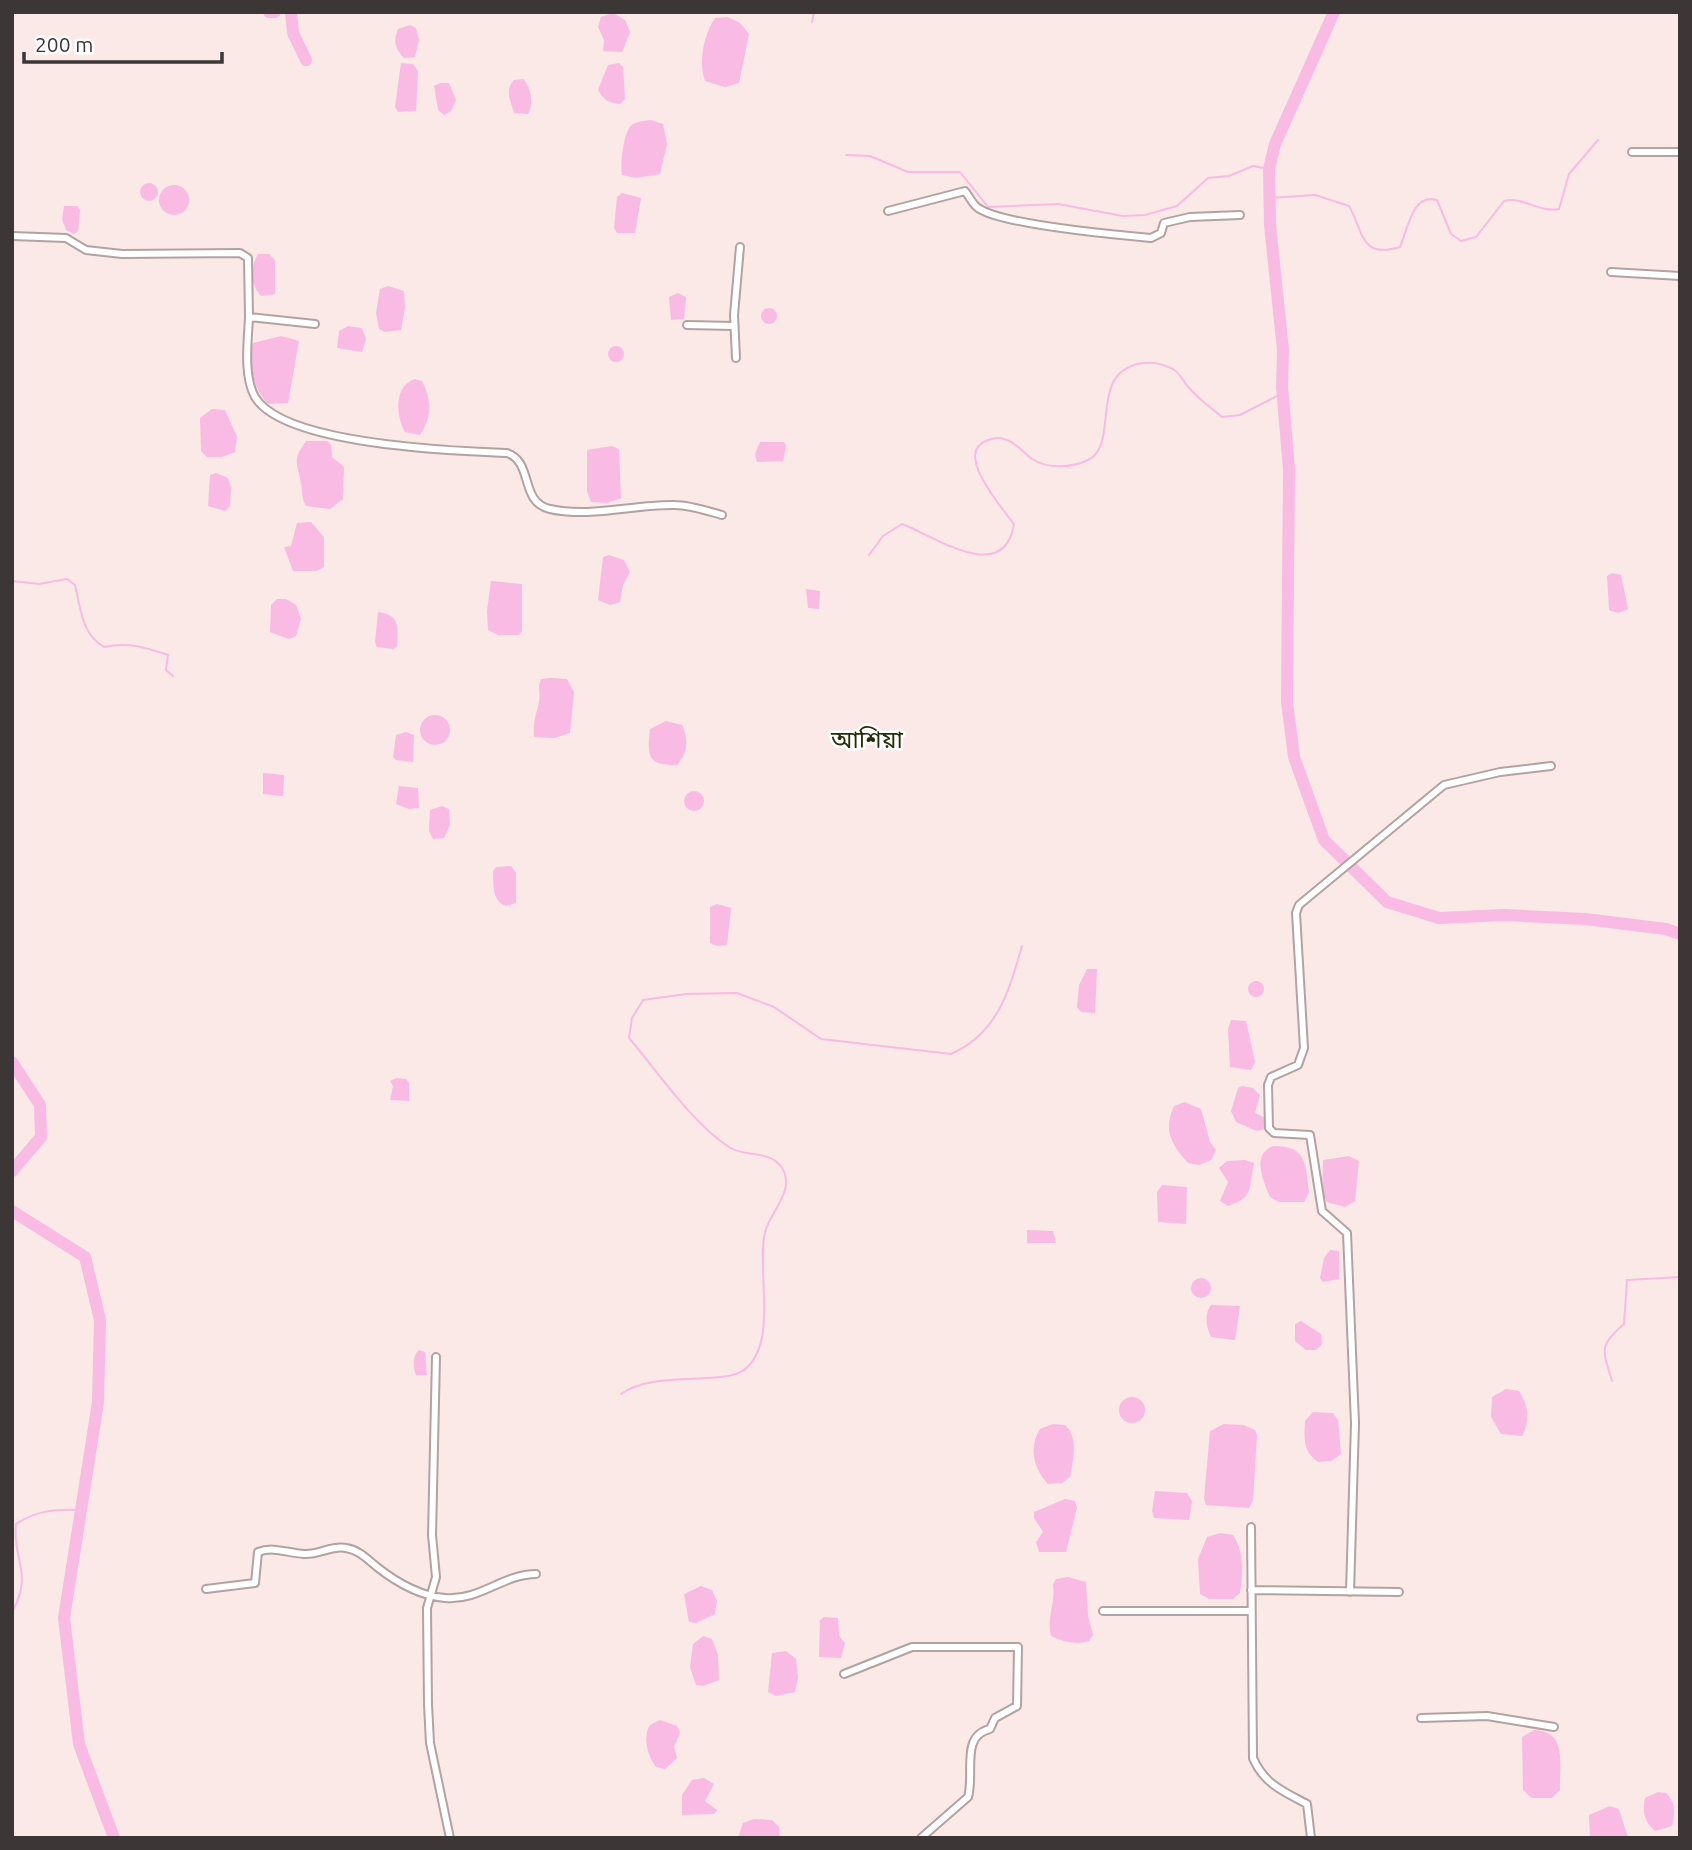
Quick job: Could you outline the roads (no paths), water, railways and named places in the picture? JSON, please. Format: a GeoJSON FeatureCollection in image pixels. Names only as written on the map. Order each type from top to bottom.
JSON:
{"type":"FeatureCollection","features":[{"type":"Feature","properties":{"kind":"street"},"geometry":{"type":"LineString","coordinates":[[1632,152],[1680,152]]}},
{"type":"Feature","properties":{"kind":"street"},"geometry":{"type":"LineString","coordinates":[[888,211],[965,191],[978,208],[999,216],[1031,223],[1151,238],[1161,233],[1164,223],[1190,218],[1240,215]]}},
{"type":"Feature","properties":{"kind":"street"},"geometry":{"type":"LineString","coordinates":[[12,236],[66,238],[86,250],[122,254],[240,253],[248,258],[250,380],[256,397],[266,407],[305,430],[368,443],[507,453],[516,456],[521,464],[530,496],[548,509],[582,511],[678,505],[722,515]]}},
{"type":"Feature","properties":{"kind":"street"},"geometry":{"type":"LineString","coordinates":[[736,358],[734,326],[740,247]]}},
{"type":"Feature","properties":{"kind":"street"},"geometry":{"type":"LineString","coordinates":[[1611,272],[1680,276]]}},
{"type":"Feature","properties":{"kind":"street"},"geometry":{"type":"LineString","coordinates":[[249,317],[315,324]]}},
{"type":"Feature","properties":{"kind":"street"},"geometry":{"type":"LineString","coordinates":[[687,325],[734,326]]}},
{"type":"Feature","properties":{"kind":"street"},"geometry":{"type":"LineString","coordinates":[[1350,1592],[1355,1423],[1349,1343],[1347,1233],[1322,1211],[1310,1135],[1274,1133],[1269,1128],[1268,1085],[1271,1077],[1298,1065],[1304,1048],[1296,913],[1299,905],[1444,785],[1500,772],[1551,766]]}},
{"type":"Feature","properties":{"kind":"street"},"geometry":{"type":"LineString","coordinates":[[436,1357],[432,1535],[436,1577],[430,1595],[426,1628],[430,1743],[450,1838]]}},
{"type":"Feature","properties":{"kind":"street"},"geometry":{"type":"LineString","coordinates":[[1251,1527],[1253,1758],[1259,1773],[1272,1786],[1307,1804],[1311,1838]]}},
{"type":"Feature","properties":{"kind":"street"},"geometry":{"type":"LineString","coordinates":[[206,1589],[255,1583],[258,1552],[276,1548],[291,1553],[318,1555],[339,1547],[361,1553],[398,1582],[430,1595],[462,1598],[479,1594],[519,1574],[536,1574]]}},
{"type":"Feature","properties":{"kind":"street"},"geometry":{"type":"LineString","coordinates":[[1251,1590],[1399,1592]]}},
{"type":"Feature","properties":{"kind":"street"},"geometry":{"type":"LineString","coordinates":[[1103,1611],[1251,1611]]}},
{"type":"Feature","properties":{"kind":"street"},"geometry":{"type":"LineString","coordinates":[[844,1674],[912,1647],[1018,1647],[1017,1706],[995,1717],[990,1729],[978,1732],[972,1740],[968,1797],[921,1838]]}},
{"type":"Feature","properties":{"kind":"street"},"geometry":{"type":"LineString","coordinates":[[1421,1718],[1487,1716],[1554,1727]]}},
{"type":"Feature","properties":{"kind":"waterway"},"geometry":{"type":"LineString","coordinates":[[269,12],[275,12]]}},
{"type":"Feature","properties":{"kind":"waterway"},"geometry":{"type":"LineString","coordinates":[[291,12],[293,33],[306,60]]}},
{"type":"Feature","properties":{"kind":"waterway"},"geometry":{"type":"LineString","coordinates":[[812,22],[814,12]]}},
{"type":"Feature","properties":{"kind":"waterway"},"geometry":{"type":"LineString","coordinates":[[1334,12],[1275,144],[1269,169],[1270,225],[1283,350],[1282,387],[1289,469],[1287,702],[1294,757],[1324,840],[1387,902],[1439,918],[1505,915],[1585,919],[1666,929],[1680,934]]}},
{"type":"Feature","properties":{"kind":"waterway"},"geometry":{"type":"LineString","coordinates":[[1269,198],[1315,195],[1349,206],[1365,241],[1377,249],[1387,250],[1400,247],[1416,207],[1429,199],[1437,200],[1451,234],[1461,241],[1476,237],[1504,201],[1518,201],[1544,209],[1559,209],[1569,174],[1598,140]]}},
{"type":"Feature","properties":{"kind":"waterway"},"geometry":{"type":"LineString","coordinates":[[846,155],[870,156],[908,172],[960,172],[988,207],[1058,204],[1123,216],[1145,215],[1177,206],[1208,178],[1229,176],[1253,166],[1269,169]]}},
{"type":"Feature","properties":{"kind":"waterway"},"geometry":{"type":"LineString","coordinates":[[869,555],[883,536],[902,524],[966,552],[982,555],[997,552],[1008,543],[1014,524],[984,481],[975,457],[978,447],[988,440],[1002,438],[1010,441],[1032,459],[1052,466],[1067,466],[1088,460],[1097,452],[1102,440],[1109,395],[1114,382],[1123,371],[1138,364],[1156,363],[1173,369],[1194,393],[1222,417],[1240,415],[1283,393]]}},
{"type":"Feature","properties":{"kind":"waterway"},"geometry":{"type":"LineString","coordinates":[[12,581],[39,584],[67,579],[75,585],[83,620],[96,641],[104,647],[136,646],[168,655],[166,670],[173,676]]}},
{"type":"Feature","properties":{"kind":"waterway"},"geometry":{"type":"LineString","coordinates":[[621,1394],[651,1382],[734,1375],[744,1370],[755,1358],[764,1325],[765,1232],[781,1201],[786,1184],[782,1168],[777,1162],[771,1158],[735,1150],[702,1125],[629,1038],[632,1018],[643,1000],[686,994],[737,993],[774,1007],[821,1039],[951,1054],[980,1035],[991,1022],[1006,994],[1022,946]]}},
{"type":"Feature","properties":{"kind":"waterway"},"geometry":{"type":"LineString","coordinates":[[12,1062],[40,1105],[41,1137],[12,1171]]}},
{"type":"Feature","properties":{"kind":"waterway"},"geometry":{"type":"LineString","coordinates":[[12,1211],[85,1257],[100,1320],[98,1402],[64,1618],[79,1744],[114,1838]]}},
{"type":"Feature","properties":{"kind":"waterway"},"geometry":{"type":"LineString","coordinates":[[1612,1381],[1605,1349],[1610,1338],[1624,1324],[1627,1280],[1680,1277]]}},
{"type":"Feature","properties":{"kind":"waterway"},"geometry":{"type":"LineString","coordinates":[[12,1612],[18,1599],[22,1577],[16,1524],[47,1511],[81,1510]]}},
{"type":"Feature","properties":{"kind":"district","name":"আশিয়া"},"geometry":{"type":"Point","coordinates":[867,739]}}]}
